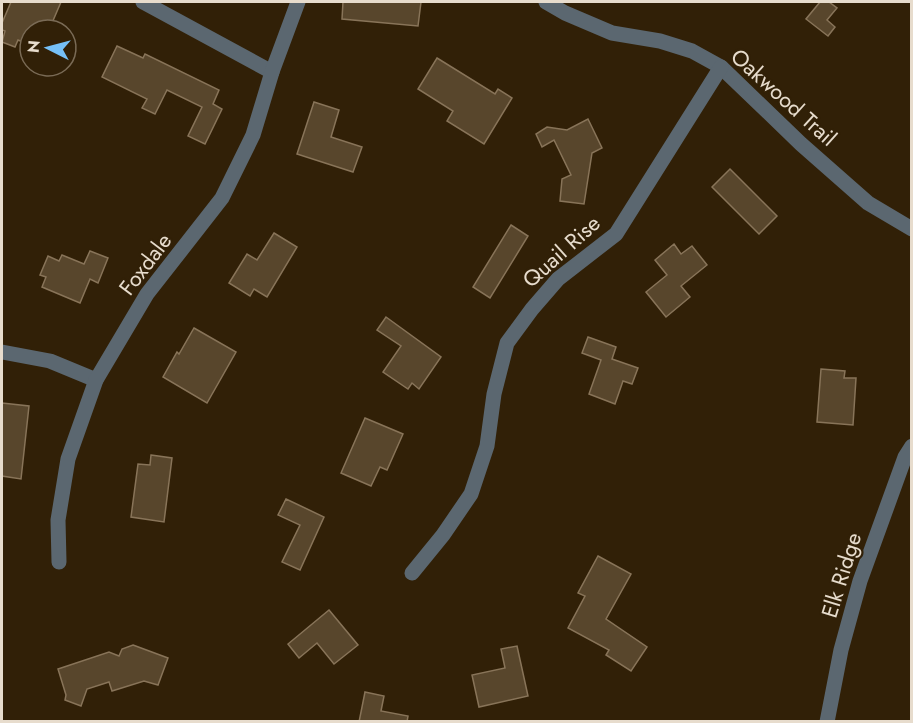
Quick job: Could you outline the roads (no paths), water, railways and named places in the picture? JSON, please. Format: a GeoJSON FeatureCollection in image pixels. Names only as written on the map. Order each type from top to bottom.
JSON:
{"type":"FeatureCollection","features":[{"type":"Feature","properties":{"kind":"street"},"geometry":{"type":"LineString","coordinates":[[143,2],[272,72]]}},
{"type":"Feature","properties":{"kind":"street","name":"Foxdale"},"geometry":{"type":"LineString","coordinates":[[59,562],[58,520],[68,459],[96,380],[147,294],[222,198],[253,135],[272,72],[298,2]]}},
{"type":"Feature","properties":{"kind":"street","name":"Oakwood Trail"},"geometry":{"type":"LineString","coordinates":[[546,2],[565,13],[612,33],[660,41],[692,51],[721,67],[801,144],[868,203],[912,229]]}},
{"type":"Feature","properties":{"kind":"street","name":"Quail Rise"},"geometry":{"type":"LineString","coordinates":[[412,573],[443,535],[471,494],[487,446],[494,394],[507,343],[558,279],[616,234],[721,67]]}},
{"type":"Feature","properties":{"kind":"street"},"geometry":{"type":"LineString","coordinates":[[2,352],[50,361],[96,380]]}},
{"type":"Feature","properties":{"kind":"street","name":"Elk Ridge"},"geometry":{"type":"LineString","coordinates":[[827,722],[841,650],[860,581],[905,457],[912,446]]}}]}
